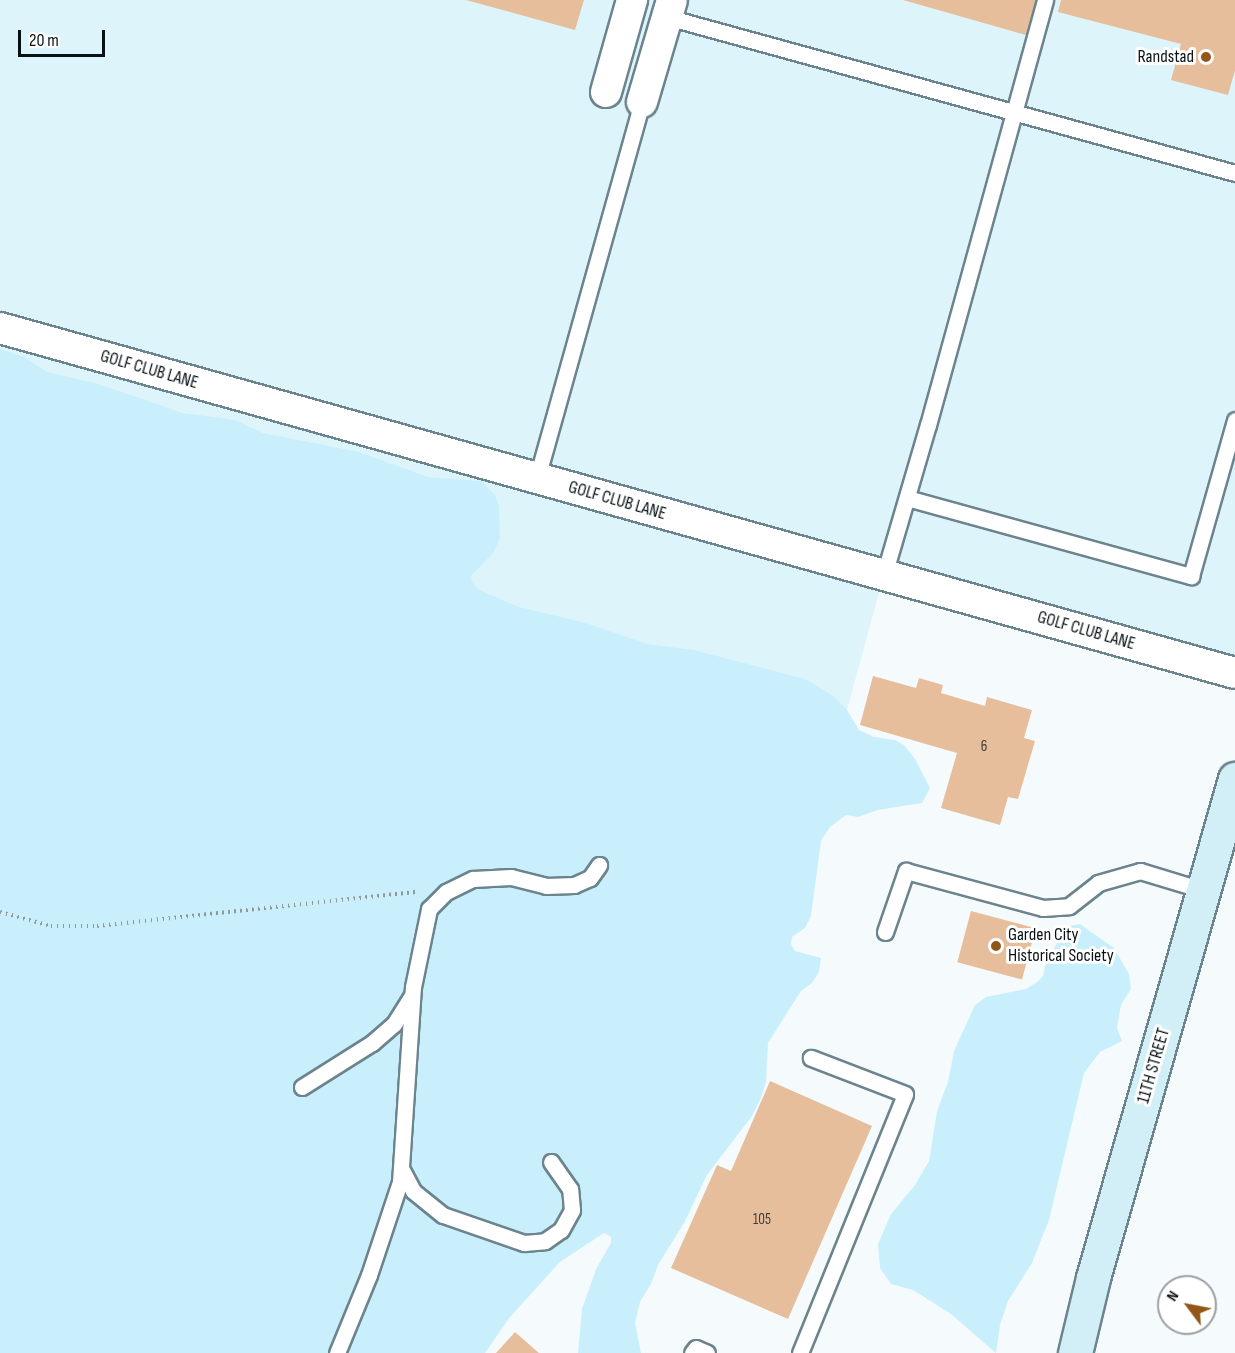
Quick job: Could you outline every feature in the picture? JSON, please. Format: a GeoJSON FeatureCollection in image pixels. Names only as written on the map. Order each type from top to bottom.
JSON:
{"type":"FeatureCollection","features":[{"type":"Feature","properties":{"kind":"main road","name":"11TH STREET"},"geometry":{"type":"LineString","coordinates":[[1075,1353],[1093,1278],[1235,779]]}},
{"type":"Feature","properties":{"kind":"street"},"geometry":{"type":"LineString","coordinates":[[606,92],[632,0]]}},
{"type":"Feature","properties":{"kind":"street"},"geometry":{"type":"LineString","coordinates":[[642,102],[669,8]]}},
{"type":"Feature","properties":{"kind":"street","name":"GOLF CLUB LANE"},"geometry":{"type":"LineString","coordinates":[[0,328],[1235,673]]}},
{"type":"Feature","properties":{"kind":"lane"},"geometry":{"type":"LineString","coordinates":[[884,575],[1045,0]]}},
{"type":"Feature","properties":{"kind":"lane"},"geometry":{"type":"LineString","coordinates":[[669,8],[1014,113],[1235,173]]}},
{"type":"Feature","properties":{"kind":"lane"},"geometry":{"type":"LineString","coordinates":[[537,478],[642,102]]}},
{"type":"Feature","properties":{"kind":"lane"},"geometry":{"type":"LineString","coordinates":[[907,498],[1191,576],[1235,420]]}},
{"type":"Feature","properties":{"kind":"lane"},"geometry":{"type":"LineString","coordinates":[[337,1353],[369,1275],[400,1182],[412,995],[421,939],[429,909],[446,892],[473,879],[511,876],[546,886],[574,885],[590,878],[599,865]]}},
{"type":"Feature","properties":{"kind":"lane"},"geometry":{"type":"LineString","coordinates":[[885,932],[906,871],[1042,908],[1069,906],[1098,883],[1140,871],[1203,890]]}},
{"type":"Feature","properties":{"kind":"lane"},"geometry":{"type":"LineString","coordinates":[[302,1087],[372,1043],[394,1024],[412,995]]}},
{"type":"Feature","properties":{"kind":"lane"},"geometry":{"type":"LineString","coordinates":[[800,1353],[905,1094],[811,1058]]}},
{"type":"Feature","properties":{"kind":"lane"},"geometry":{"type":"LineString","coordinates":[[401,1168],[414,1191],[443,1215],[524,1243],[545,1241],[561,1230],[572,1210],[570,1189],[551,1162]]}},
{"type":"Feature","properties":{"kind":"lane"},"geometry":{"type":"LineString","coordinates":[[692,1353],[696,1348],[707,1353]]}},
{"type":"Feature","properties":{"kind":"path"},"geometry":{"type":"LineString","coordinates":[[0,912],[51,926],[97,926],[454,888]]}},
{"type":"Feature","properties":{"kind":"shaded area"},"geometry":{"type":"Polygon","coordinates":[[[0,0],[1235,0],[1235,676],[883,578],[847,710],[447,590],[478,496],[0,360],[0,0]]]}},
{"type":"Feature","properties":{"kind":"shaded area"},"geometry":{"type":"Polygon","coordinates":[[[0,349],[24,357],[47,372],[95,383],[184,413],[235,420],[263,433],[359,452],[428,477],[481,481],[495,495],[499,507],[500,538],[494,552],[471,576],[472,582],[479,590],[519,607],[586,623],[647,644],[694,650],[805,679],[832,695],[847,710],[859,730],[874,737],[895,740],[904,745],[915,759],[930,788],[922,803],[878,810],[858,817],[846,815],[830,827],[821,841],[811,916],[805,928],[792,937],[791,944],[795,951],[821,958],[819,972],[812,983],[801,991],[768,1043],[766,1082],[761,1098],[752,1116],[707,1175],[684,1223],[658,1265],[651,1284],[640,1302],[635,1323],[641,1353],[578,1353],[582,1309],[596,1269],[611,1243],[611,1237],[604,1233],[560,1262],[510,1317],[485,1353],[0,1353],[0,349]]]}},
{"type":"Feature","properties":{"kind":"shaded area"},"geometry":{"type":"Polygon","coordinates":[[[1080,924],[1114,948],[1129,974],[1131,989],[1121,1005],[1117,1028],[1122,1041],[1100,1052],[1084,1073],[1049,1220],[1032,1263],[1008,1301],[1000,1325],[996,1353],[951,1314],[913,1290],[891,1284],[880,1268],[878,1244],[891,1214],[915,1185],[929,1161],[937,1111],[948,1082],[954,1051],[975,1005],[986,997],[1026,989],[1037,982],[1043,976],[1045,966],[1061,935],[1069,926],[1080,924]]]}},
{"type":"Feature","properties":{"kind":"building"},"geometry":{"type":"Polygon","coordinates":[[[466,0],[584,0],[575,30],[466,0]]]}},
{"type":"Feature","properties":{"kind":"building"},"geometry":{"type":"Polygon","coordinates":[[[903,0],[1036,0],[1026,35],[903,0]]]}},
{"type":"Feature","properties":{"kind":"building","name":"Randstad"},"geometry":{"type":"Polygon","coordinates":[[[1061,0],[1235,0],[1235,70],[1228,95],[1171,80],[1181,44],[1058,12],[1061,0]]]}},
{"type":"Feature","properties":{"kind":"building"},"geometry":{"type":"Polygon","coordinates":[[[873,676],[916,688],[919,678],[943,685],[941,693],[985,706],[987,697],[1032,710],[1024,738],[1035,741],[1018,799],[1008,797],[1000,825],[941,808],[957,753],[860,725],[873,676]]]}},
{"type":"Feature","properties":{"kind":"building","name":"Garden City Historical Society"},"geometry":{"type":"Polygon","coordinates":[[[971,911],[1036,928],[1022,980],[957,962],[971,911]]]}},
{"type":"Feature","properties":{"kind":"building"},"geometry":{"type":"Polygon","coordinates":[[[770,1081],[872,1126],[788,1319],[671,1268],[717,1165],[731,1171],[770,1081]]]}},
{"type":"Feature","properties":{"kind":"building"},"geometry":{"type":"Polygon","coordinates":[[[515,1332],[539,1353],[496,1353],[515,1332]]]}},
{"type":"Feature","properties":{"kind":"place","name":"Randstad"},"geometry":{"type":"Point","coordinates":[1206,57]}},
{"type":"Feature","properties":{"kind":"place","name":"Garden City Historical Society"},"geometry":{"type":"Point","coordinates":[996,946]}}]}
